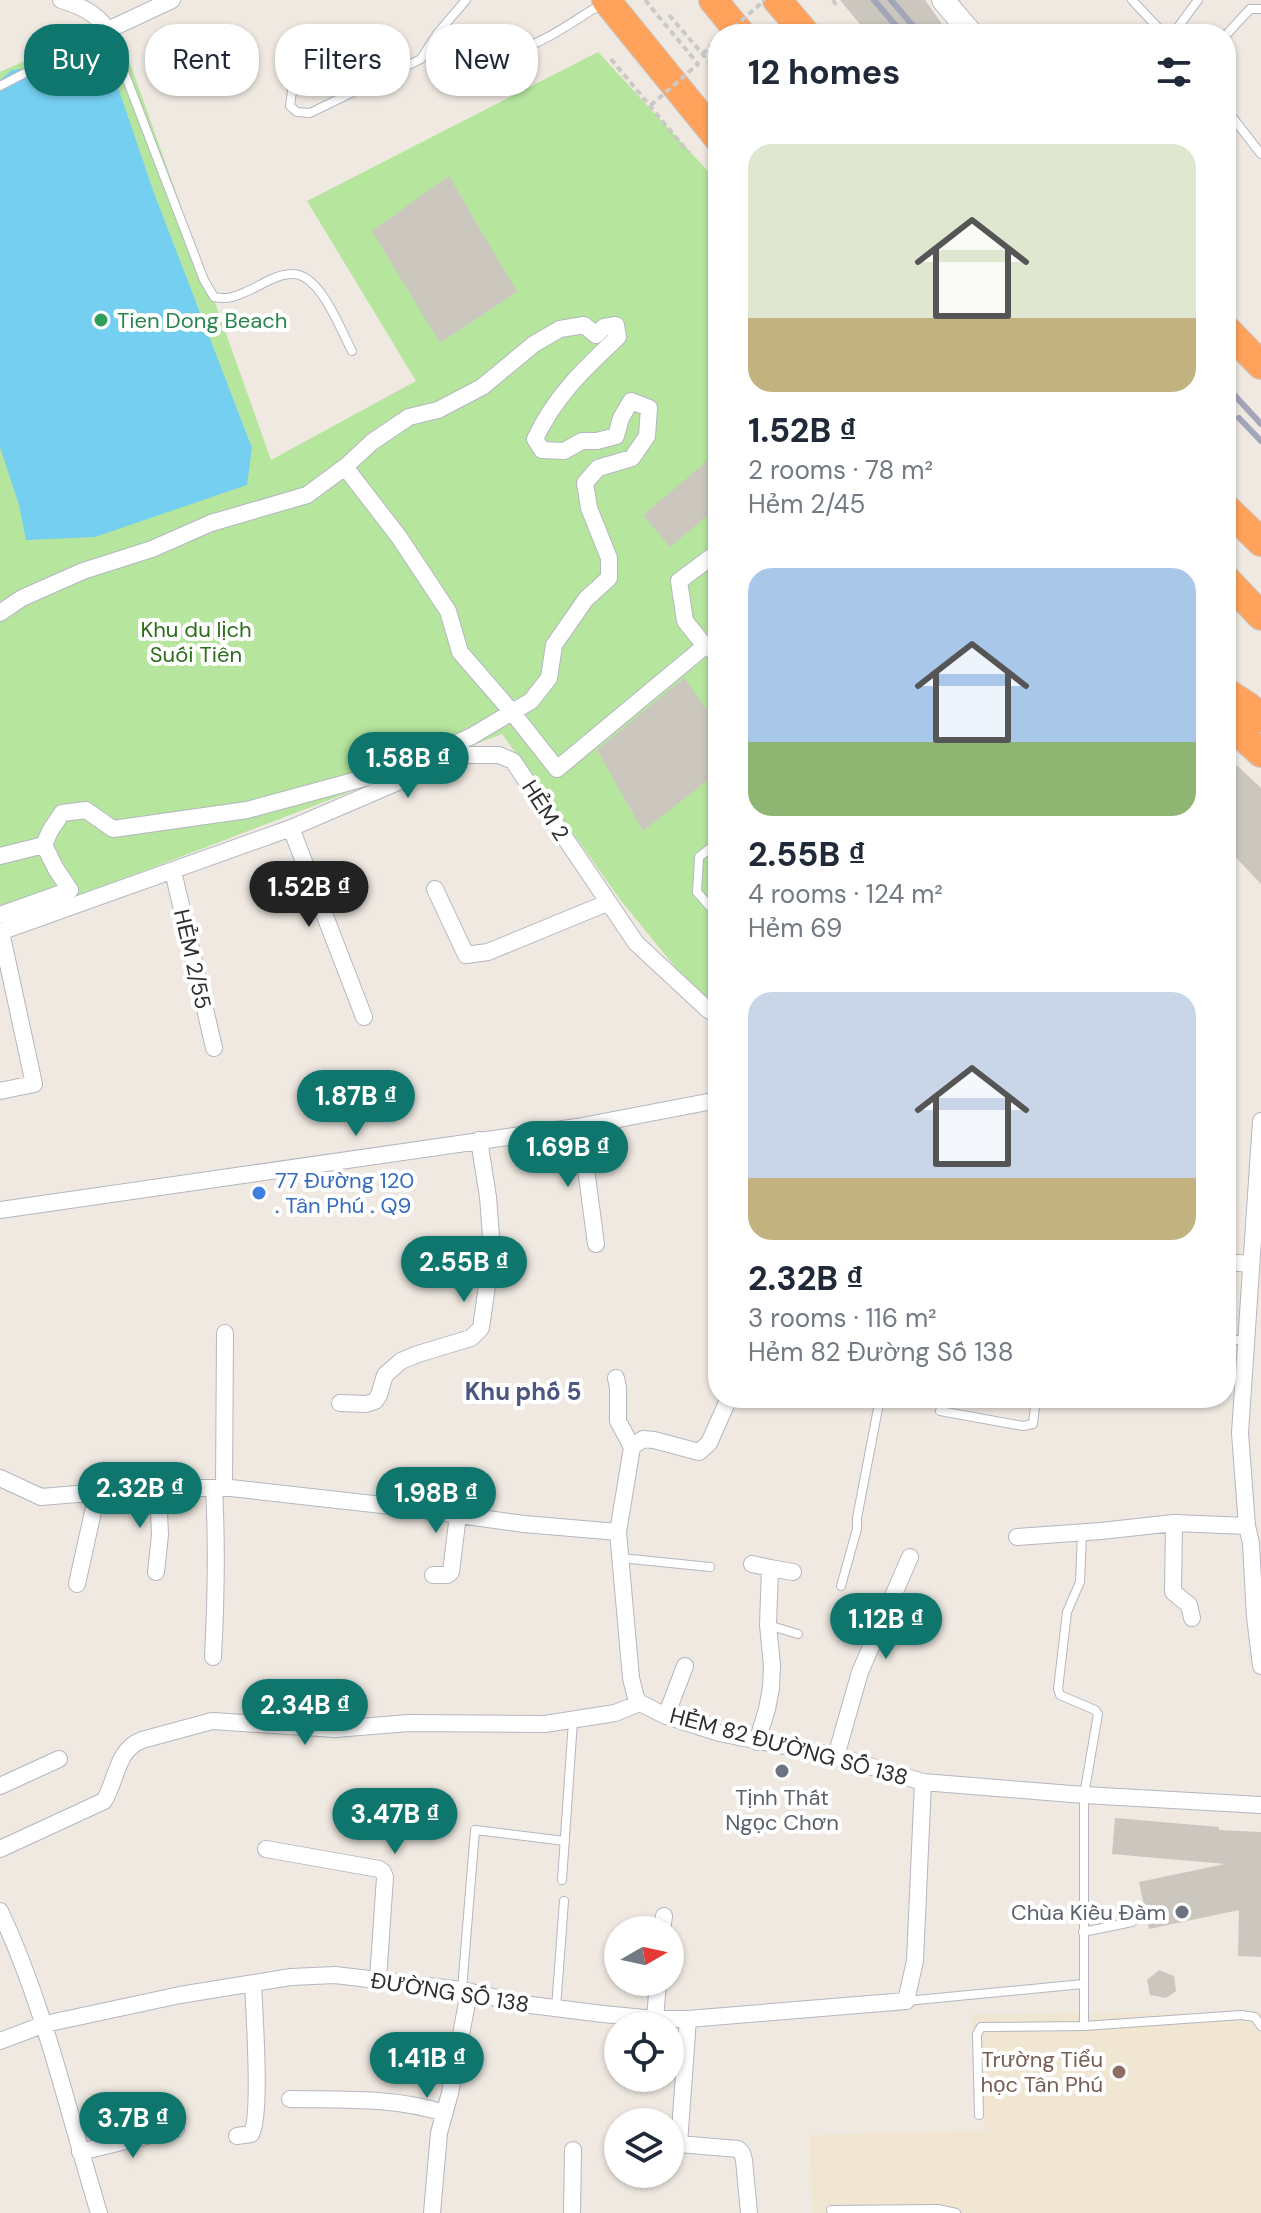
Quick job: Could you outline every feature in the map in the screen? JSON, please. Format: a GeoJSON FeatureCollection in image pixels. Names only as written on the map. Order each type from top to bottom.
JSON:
{"type":"FeatureCollection","features":[{"type":"Feature","properties":{"kind":"highway"},"geometry":{"type":"LineString","coordinates":[[713,0],[733,24]]}},
{"type":"Feature","properties":{"kind":"highway"},"geometry":{"type":"LineString","coordinates":[[777,0],[797,24]]}},
{"type":"Feature","properties":{"kind":"highway"},"geometry":{"type":"LineString","coordinates":[[616,7],[708,125]]}},
{"type":"Feature","properties":{"kind":"highway"},"geometry":{"type":"LineString","coordinates":[[1236,339],[1261,365]]}},
{"type":"Feature","properties":{"kind":"highway"},"geometry":{"type":"LineString","coordinates":[[1236,518],[1261,542]]}},
{"type":"Feature","properties":{"kind":"highway"},"geometry":{"type":"LineString","coordinates":[[1236,590],[1261,616]]}},
{"type":"Feature","properties":{"kind":"highway"},"geometry":{"type":"LineString","coordinates":[[1236,714],[1261,753]]}},
{"type":"Feature","properties":{"kind":"main road"},"geometry":{"type":"LineString","coordinates":[[943,0],[963,24]]}},
{"type":"Feature","properties":{"kind":"street"},"geometry":{"type":"LineString","coordinates":[[61,0],[76,4],[99,17],[104,24]]}},
{"type":"Feature","properties":{"kind":"street"},"geometry":{"type":"LineString","coordinates":[[121,24],[172,0]]}},
{"type":"Feature","properties":{"kind":"street"},"geometry":{"type":"LineString","coordinates":[[0,613],[22,598],[83,571],[152,549],[211,523],[307,495],[372,442],[409,417],[438,410],[482,387],[534,344],[560,329],[584,325],[596,335],[604,327],[616,325],[618,337],[564,390],[545,418],[535,439],[542,450],[564,451],[582,441],[616,436],[621,418],[631,401],[649,408],[647,436],[632,458],[598,468],[585,483],[589,508],[609,558],[609,578],[586,599],[554,645],[549,678],[531,701],[472,736],[405,767],[247,810],[113,829],[86,810],[62,813],[44,845],[70,890],[0,915]]}},
{"type":"Feature","properties":{"kind":"street"},"geometry":{"type":"LineString","coordinates":[[345,467],[399,537],[448,611],[460,652],[557,769],[705,646],[685,621],[679,581],[708,559]]}},
{"type":"Feature","properties":{"kind":"street","name":"HẺM 2"},"geometry":{"type":"LineString","coordinates":[[0,932],[291,828],[461,755],[499,755],[513,761],[636,943],[708,1010]]}},
{"type":"Feature","properties":{"kind":"street"},"geometry":{"type":"LineString","coordinates":[[291,828],[364,1017]]}},
{"type":"Feature","properties":{"kind":"street"},"geometry":{"type":"LineString","coordinates":[[0,856],[44,845]]}},
{"type":"Feature","properties":{"kind":"street","name":"HẺM 2/55"},"geometry":{"type":"LineString","coordinates":[[173,871],[214,1048]]}},
{"type":"Feature","properties":{"kind":"street"},"geometry":{"type":"LineString","coordinates":[[435,889],[466,955],[488,952],[607,903]]}},
{"type":"Feature","properties":{"kind":"street"},"geometry":{"type":"LineString","coordinates":[[0,932],[34,1084],[0,1091]]}},
{"type":"Feature","properties":{"kind":"street"},"geometry":{"type":"LineString","coordinates":[[0,1210],[577,1127],[708,1102]]}},
{"type":"Feature","properties":{"kind":"street"},"geometry":{"type":"LineString","coordinates":[[1261,1121],[1240,1433],[1261,1666]]}},
{"type":"Feature","properties":{"kind":"street"},"geometry":{"type":"LineString","coordinates":[[577,1127],[596,1244]]}},
{"type":"Feature","properties":{"kind":"street"},"geometry":{"type":"LineString","coordinates":[[340,1403],[366,1404],[375,1401],[385,1375],[401,1361],[471,1338],[481,1328],[492,1250],[479,1140]]}},
{"type":"Feature","properties":{"kind":"street"},"geometry":{"type":"LineString","coordinates":[[1236,1263],[1251,1264]]}},
{"type":"Feature","properties":{"kind":"street"},"geometry":{"type":"LineString","coordinates":[[213,1657],[225,1333]]}},
{"type":"Feature","properties":{"kind":"street"},"geometry":{"type":"LineString","coordinates":[[616,1378],[618,1421],[632,1447],[643,1439],[699,1452],[709,1443],[725,1408]]}},
{"type":"Feature","properties":{"kind":"street","name":"HẺM 82 ĐƯỜNG SỐ 138"},"geometry":{"type":"LineString","coordinates":[[632,1447],[618,1532],[631,1678],[640,1703],[666,1716],[719,1733],[836,1756],[923,1782]]}},
{"type":"Feature","properties":{"kind":"street"},"geometry":{"type":"LineString","coordinates":[[0,1478],[41,1497],[158,1488],[219,1488],[618,1532]]}},
{"type":"Feature","properties":{"kind":"street"},"geometry":{"type":"LineString","coordinates":[[156,1572],[160,1535],[158,1488]]}},
{"type":"Feature","properties":{"kind":"street"},"geometry":{"type":"LineString","coordinates":[[77,1584],[97,1494]]}},
{"type":"Feature","properties":{"kind":"street"},"geometry":{"type":"LineString","coordinates":[[433,1575],[451,1572],[458,1515]]}},
{"type":"Feature","properties":{"kind":"street"},"geometry":{"type":"LineString","coordinates":[[1017,1537],[1174,1523],[1247,1526]]}},
{"type":"Feature","properties":{"kind":"street"},"geometry":{"type":"LineString","coordinates":[[1174,1523],[1173,1592],[1189,1605],[1192,1618]]}},
{"type":"Feature","properties":{"kind":"street"},"geometry":{"type":"LineString","coordinates":[[836,1756],[860,1672],[910,1557]]}},
{"type":"Feature","properties":{"kind":"street"},"geometry":{"type":"LineString","coordinates":[[752,1564],[793,1572]]}},
{"type":"Feature","properties":{"kind":"street"},"geometry":{"type":"LineString","coordinates":[[757,1742],[771,1688],[768,1625],[770,1568]]}},
{"type":"Feature","properties":{"kind":"street"},"geometry":{"type":"LineString","coordinates":[[666,1716],[685,1666]]}},
{"type":"Feature","properties":{"kind":"street"},"geometry":{"type":"LineString","coordinates":[[0,1849],[104,1801],[122,1756],[131,1745],[212,1721],[335,1729],[409,1723],[506,1725],[573,1721],[615,1713],[640,1703]]}},
{"type":"Feature","properties":{"kind":"street"},"geometry":{"type":"LineString","coordinates":[[0,1786],[59,1759]]}},
{"type":"Feature","properties":{"kind":"street"},"geometry":{"type":"LineString","coordinates":[[906,2001],[915,1961],[923,1782],[1261,1805]]}},
{"type":"Feature","properties":{"kind":"street"},"geometry":{"type":"LineString","coordinates":[[266,1849],[383,1872],[378,1980]]}},
{"type":"Feature","properties":{"kind":"street"},"geometry":{"type":"LineString","coordinates":[[0,1911],[45,2024],[99,2213]]}},
{"type":"Feature","properties":{"kind":"street","name":"ĐƯỜNG SỐ 138"},"geometry":{"type":"LineString","coordinates":[[0,2041],[45,2024],[180,1995],[291,1977],[335,1975],[466,1991],[523,2004],[604,2013]]}},
{"type":"Feature","properties":{"kind":"street"},"geometry":{"type":"LineString","coordinates":[[237,2136],[251,2134],[255,2124],[253,1983]]}},
{"type":"Feature","properties":{"kind":"street"},"geometry":{"type":"LineString","coordinates":[[432,2213],[439,2133],[465,2024],[466,1991]]}},
{"type":"Feature","properties":{"kind":"street","name":"ĐƯỜNG SỐ 138"},"geometry":{"type":"LineString","coordinates":[[684,2019],[906,2001]]}},
{"type":"Feature","properties":{"kind":"street"},"geometry":{"type":"LineString","coordinates":[[688,2019],[679,2144],[738,2149],[744,2160],[749,2213]]}},
{"type":"Feature","properties":{"kind":"street"},"geometry":{"type":"LineString","coordinates":[[290,2099],[378,2100],[444,2113]]}},
{"type":"Feature","properties":{"kind":"street"},"geometry":{"type":"LineString","coordinates":[[80,2152],[176,2129]]}},
{"type":"Feature","properties":{"kind":"street"},"geometry":{"type":"LineString","coordinates":[[572,2213],[573,2150]]}},
{"type":"Feature","properties":{"kind":"lane"},"geometry":{"type":"LineString","coordinates":[[410,64],[421,59],[437,34],[466,0]]}},
{"type":"Feature","properties":{"kind":"lane"},"geometry":{"type":"LineString","coordinates":[[1132,0],[1154,24]]}},
{"type":"Feature","properties":{"kind":"lane"},"geometry":{"type":"LineString","coordinates":[[1180,24],[1198,0]]}},
{"type":"Feature","properties":{"kind":"lane"},"geometry":{"type":"LineString","coordinates":[[538,41],[616,7]]}},
{"type":"Feature","properties":{"kind":"lane"},"geometry":{"type":"LineString","coordinates":[[1236,24],[1250,9],[1261,9]]}},
{"type":"Feature","properties":{"kind":"lane"},"geometry":{"type":"LineString","coordinates":[[0,86],[24,74]]}},
{"type":"Feature","properties":{"kind":"lane"},"geometry":{"type":"LineString","coordinates":[[129,85],[204,280],[214,297],[227,300],[285,275],[304,277],[321,293],[352,351]]}},
{"type":"Feature","properties":{"kind":"lane"},"geometry":{"type":"LineString","coordinates":[[291,96],[290,106],[297,112],[310,113],[346,96]]}},
{"type":"Feature","properties":{"kind":"lane"},"geometry":{"type":"LineString","coordinates":[[1236,122],[1261,154]]}},
{"type":"Feature","properties":{"kind":"lane"},"geometry":{"type":"LineString","coordinates":[[705,646],[708,650]]}},
{"type":"Feature","properties":{"kind":"lane"},"geometry":{"type":"LineString","coordinates":[[708,850],[699,857],[697,892],[708,905]]}},
{"type":"Feature","properties":{"kind":"lane"},"geometry":{"type":"LineString","coordinates":[[1236,1340],[1245,1340]]}},
{"type":"Feature","properties":{"kind":"lane"},"geometry":{"type":"LineString","coordinates":[[841,1586],[857,1529],[878,1408]]}},
{"type":"Feature","properties":{"kind":"lane"},"geometry":{"type":"LineString","coordinates":[[940,1411],[1023,1426],[1033,1424],[1035,1408]]}},
{"type":"Feature","properties":{"kind":"lane"},"geometry":{"type":"LineString","coordinates":[[1082,1533],[1080,1582],[1067,1612],[1058,1689],[1060,1695],[1098,1714],[1084,1795],[1084,2026]]}},
{"type":"Feature","properties":{"kind":"lane"},"geometry":{"type":"LineString","coordinates":[[621,1558],[710,1567]]}},
{"type":"Feature","properties":{"kind":"lane"},"geometry":{"type":"LineString","coordinates":[[768,1625],[798,1634]]}},
{"type":"Feature","properties":{"kind":"lane"},"geometry":{"type":"LineString","coordinates":[[562,1880],[573,1721]]}},
{"type":"Feature","properties":{"kind":"lane"},"geometry":{"type":"LineString","coordinates":[[466,1991],[475,1830],[565,1841]]}},
{"type":"Feature","properties":{"kind":"lane"},"geometry":{"type":"LineString","coordinates":[[556,2008],[564,1901]]}},
{"type":"Feature","properties":{"kind":"lane"},"geometry":{"type":"LineString","coordinates":[[1083,1932],[1132,1922]]}},
{"type":"Feature","properties":{"kind":"lane","name":"ĐƯỜNG SỐ 138"},"geometry":{"type":"LineString","coordinates":[[906,2001],[1083,1984]]}},
{"type":"Feature","properties":{"kind":"lane"},"geometry":{"type":"LineString","coordinates":[[979,2115],[977,2034],[981,2027],[1084,2026],[1241,2015],[1255,2017],[1261,2026]]}},
{"type":"Feature","properties":{"kind":"lane"},"geometry":{"type":"LineString","coordinates":[[831,2210],[938,2209],[956,2213]]}},
{"type":"Feature","properties":{"kind":"path"},"geometry":{"type":"LineString","coordinates":[[645,0],[698,64],[650,106]]}},
{"type":"Feature","properties":{"kind":"path"},"geometry":{"type":"LineString","coordinates":[[737,24],[765,0]]}},
{"type":"Feature","properties":{"kind":"path"},"geometry":{"type":"LineString","coordinates":[[669,15],[708,61]]}},
{"type":"Feature","properties":{"kind":"path"},"geometry":{"type":"LineString","coordinates":[[702,54],[708,49]]}},
{"type":"Feature","properties":{"kind":"path"},"geometry":{"type":"LineString","coordinates":[[611,59],[689,153]]}},
{"type":"Feature","properties":{"kind":"shaded area","name":"Trường Tiểu học Tân Phú"},"geometry":{"type":"Polygon","coordinates":[[[1261,2013],[1261,2213],[811,2213],[810,2135],[986,2130],[970,2014],[1261,2013]]]}},
{"type":"Feature","properties":{"kind":"green space","name":"Khu du lịch Suối Tiên"},"geometry":{"type":"Polygon","coordinates":[[[598,52],[708,171],[708,1007],[622,902],[502,734],[0,926],[0,72],[24,61],[24,96],[129,96],[129,60],[271,460],[416,381],[307,201],[512,96],[538,96],[538,83],[598,52]]]}},
{"type":"Feature","properties":{"kind":"water","name":"Tien Dong Beach"},"geometry":{"type":"Polygon","coordinates":[[[24,68],[24,96],[121,96],[154,193],[252,448],[247,485],[95,537],[26,540],[19,505],[0,447],[0,80],[12,70],[24,68]]]}},
{"type":"Feature","properties":{"kind":"building"},"geometry":{"type":"Polygon","coordinates":[[[840,0],[925,0],[942,24],[860,24],[840,0]]]}},
{"type":"Feature","properties":{"kind":"building"},"geometry":{"type":"Polygon","coordinates":[[[449,176],[517,292],[440,343],[372,231],[449,176]]]}},
{"type":"Feature","properties":{"kind":"building"},"geometry":{"type":"Polygon","coordinates":[[[708,460],[708,515],[670,547],[643,515],[708,460]]]}},
{"type":"Feature","properties":{"kind":"building"},"geometry":{"type":"Polygon","coordinates":[[[684,678],[708,711],[708,780],[643,831],[597,750],[684,678]]]}},
{"type":"Feature","properties":{"kind":"building"},"geometry":{"type":"Polygon","coordinates":[[[1236,764],[1261,788],[1261,884],[1236,858],[1236,764]]]}},
{"type":"Feature","properties":{"kind":"building"},"geometry":{"type":"Polygon","coordinates":[[[1115,1818],[1261,1832],[1261,1957],[1238,1956],[1239,1910],[1149,1929],[1139,1882],[1225,1864],[1112,1854],[1115,1818]]]}},
{"type":"Feature","properties":{"kind":"building"},"geometry":{"type":"Polygon","coordinates":[[[1159,1970],[1174,1976],[1176,1991],[1166,1998],[1150,1995],[1147,1980],[1159,1970]]]}},
{"type":"Feature","properties":{"kind":"railway"},"geometry":{"type":"LineString","coordinates":[[874,0],[894,24]]}},
{"type":"Feature","properties":{"kind":"railway"},"geometry":{"type":"LineString","coordinates":[[891,0],[911,24]]}},
{"type":"Feature","properties":{"kind":"railway"},"geometry":{"type":"LineString","coordinates":[[1236,397],[1261,424]]}},
{"type":"Feature","properties":{"kind":"railway"},"geometry":{"type":"LineString","coordinates":[[1239,418],[1261,441]]}},
{"type":"Feature","properties":{"kind":"place","name":"Tien Dong Beach"},"geometry":{"type":"Point","coordinates":[101,320]}},
{"type":"Feature","properties":{"kind":"place","name":"77 Đường 120 . Tân Phú . Q9"},"geometry":{"type":"Point","coordinates":[259,1193]}},
{"type":"Feature","properties":{"kind":"place","name":"Tịnh Thất Ngọc Chơn"},"geometry":{"type":"Point","coordinates":[782,1771]}},
{"type":"Feature","properties":{"kind":"place","name":"Chùa Kiều Đàm"},"geometry":{"type":"Point","coordinates":[1182,1912]}},
{"type":"Feature","properties":{"kind":"place","name":"Trường Tiểu học Tân Phú"},"geometry":{"type":"Point","coordinates":[1119,2072]}},
{"type":"Feature","properties":{"kind":"district","name":"Khu phố 5"},"geometry":{"type":"Point","coordinates":[523,1392]}}]}
